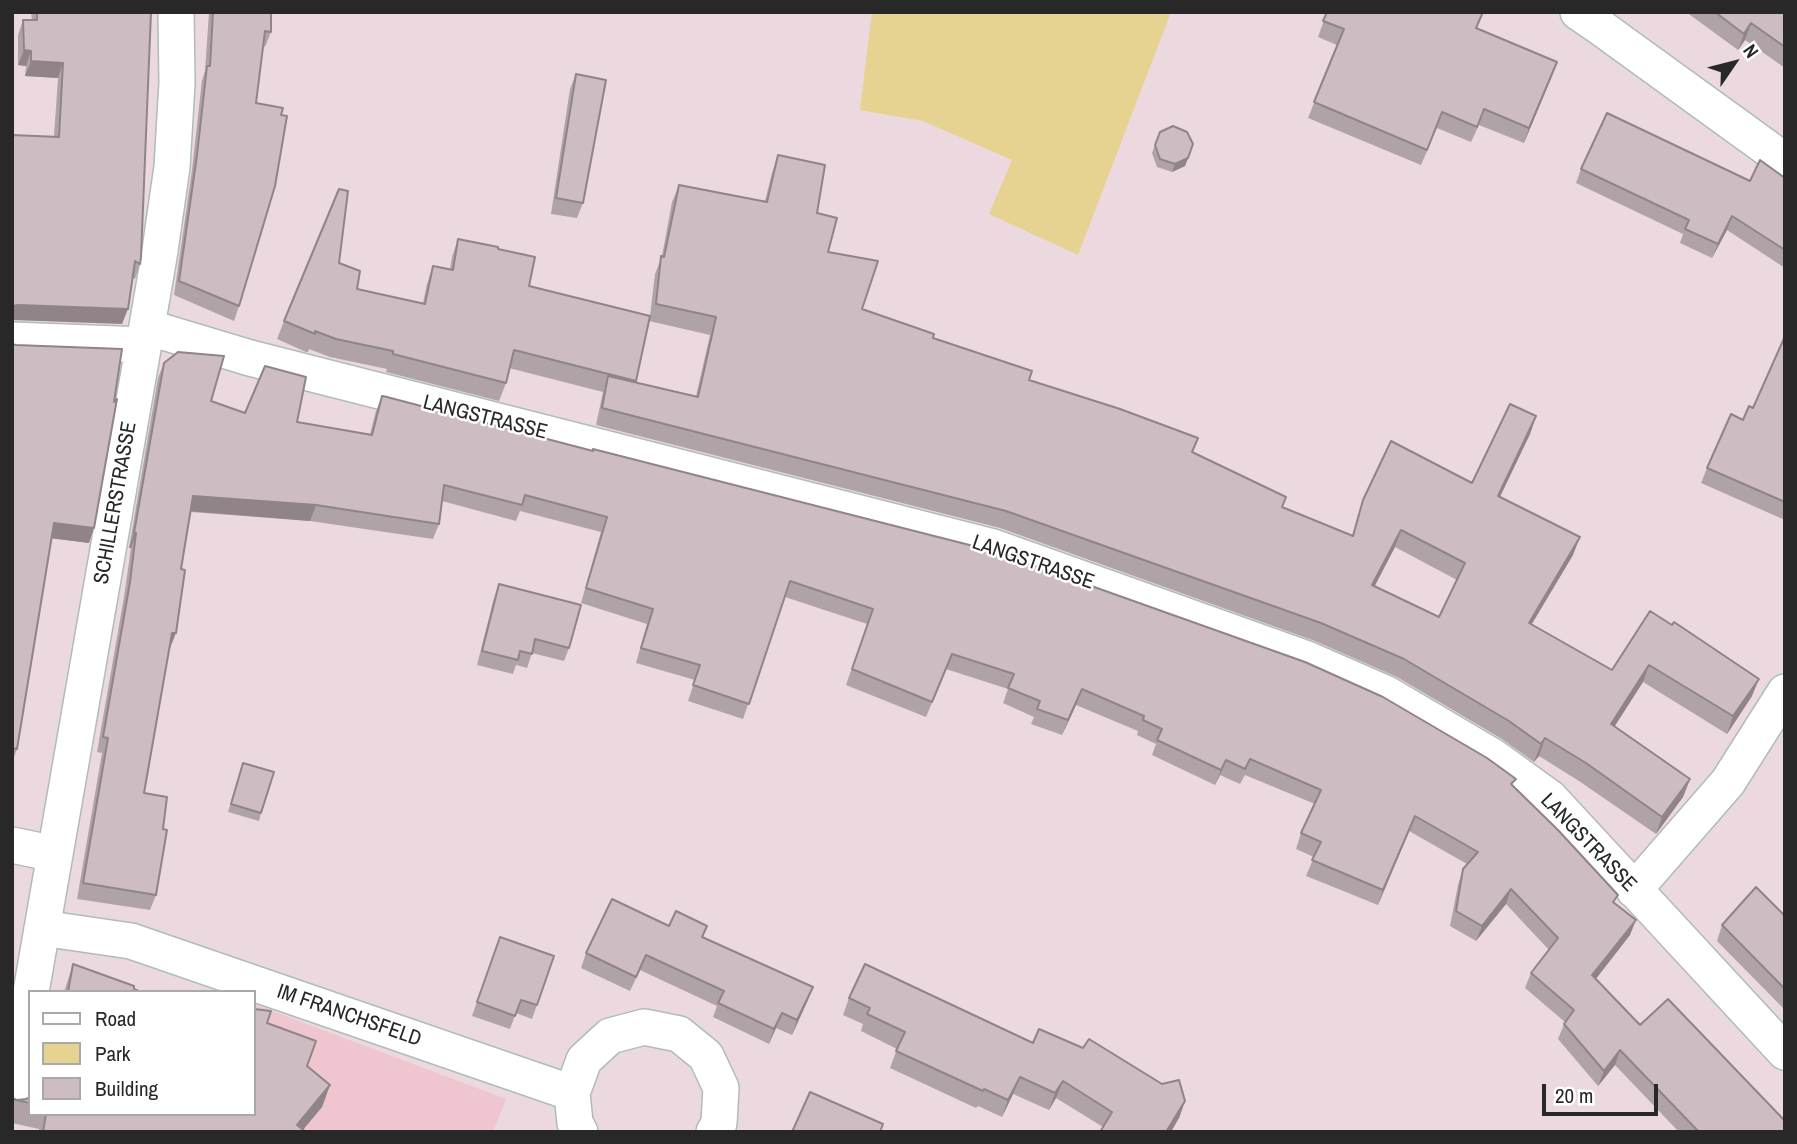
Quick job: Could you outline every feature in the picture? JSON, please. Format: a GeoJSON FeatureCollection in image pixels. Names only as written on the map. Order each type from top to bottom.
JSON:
{"type":"FeatureCollection","features":[{"type":"Feature","properties":{"kind":"street","name":"SCHILLERSTRASSE"},"geometry":{"type":"LineString","coordinates":[[31,990],[172,167],[177,83],[176,12]]}},
{"type":"Feature","properties":{"kind":"street"},"geometry":{"type":"LineString","coordinates":[[1578,12],[1785,161]]}},
{"type":"Feature","properties":{"kind":"street","name":"LANGSTRASSE"},"geometry":{"type":"LineString","coordinates":[[12,340],[145,336],[264,361],[993,547],[1307,659],[1387,694],[1493,756],[1550,798],[1785,1052]]}},
{"type":"Feature","properties":{"kind":"street"},"geometry":{"type":"LineString","coordinates":[[1634,890],[1728,782],[1785,692]]}},
{"type":"Feature","properties":{"kind":"street"},"geometry":{"type":"LineString","coordinates":[[12,845],[55,854]]}},
{"type":"Feature","properties":{"kind":"street","name":"IM FRANCHSFELD"},"geometry":{"type":"LineString","coordinates":[[42,928],[131,942],[572,1093]]}},
{"type":"Feature","properties":{"kind":"street"},"geometry":{"type":"LineString","coordinates":[[12,1102],[28,1011]]}},
{"type":"Feature","properties":{"kind":"street"},"geometry":{"type":"LineString","coordinates":[[580,1132],[575,1123],[572,1093],[584,1060],[610,1036],[644,1027],[679,1034],[706,1056],[721,1088],[719,1124],[714,1132]]}},
{"type":"Feature","properties":{"kind":"shaded area"},"geometry":{"type":"Polygon","coordinates":[[[256,1005],[506,1099],[493,1132],[158,1132],[256,1116],[256,1005]]]}},
{"type":"Feature","properties":{"kind":"green space"},"geometry":{"type":"Polygon","coordinates":[[[872,12],[1171,12],[1078,255],[989,214],[1012,160],[923,121],[860,110],[872,12]]]}},
{"type":"Feature","properties":{"kind":"building"},"geometry":{"type":"Polygon","coordinates":[[[37,12],[151,12],[141,257],[140,264],[135,261],[128,309],[12,306],[12,135],[59,137],[63,63],[31,61],[31,51],[24,50],[23,20],[37,20],[37,12]]]}},
{"type":"Feature","properties":{"kind":"building"},"geometry":{"type":"Polygon","coordinates":[[[213,12],[271,12],[271,32],[265,31],[256,103],[283,108],[281,115],[287,116],[275,186],[239,306],[179,281],[207,66],[210,66],[213,12]]]}},
{"type":"Feature","properties":{"kind":"building"},"geometry":{"type":"Polygon","coordinates":[[[1327,12],[1483,12],[1476,28],[1557,62],[1529,128],[1484,109],[1477,127],[1442,112],[1427,150],[1314,102],[1344,29],[1323,21],[1327,12]]]}},
{"type":"Feature","properties":{"kind":"building"},"geometry":{"type":"Polygon","coordinates":[[[1715,12],[1785,12],[1785,47],[1751,23],[1744,34],[1715,12]]]}},
{"type":"Feature","properties":{"kind":"building"},"geometry":{"type":"Polygon","coordinates":[[[576,74],[606,80],[583,203],[556,198],[576,74]]]}},
{"type":"Feature","properties":{"kind":"building"},"geometry":{"type":"Polygon","coordinates":[[[1607,113],[1750,181],[1760,160],[1785,178],[1785,250],[1732,216],[1718,244],[1685,229],[1689,220],[1581,169],[1607,113]]]}},
{"type":"Feature","properties":{"kind":"building"},"geometry":{"type":"Polygon","coordinates":[[[1173,126],[1187,132],[1193,144],[1188,158],[1175,164],[1160,159],[1155,145],[1160,132],[1173,126]]]}},
{"type":"Feature","properties":{"kind":"building"},"geometry":{"type":"Polygon","coordinates":[[[778,155],[825,165],[817,213],[837,218],[828,252],[878,261],[862,309],[934,334],[933,338],[1032,371],[1029,380],[1120,409],[1198,438],[1192,452],[1286,497],[1282,507],[1353,536],[1363,500],[1391,441],[1472,483],[1510,404],[1536,416],[1498,496],[1580,537],[1529,623],[1612,670],[1650,611],[1672,625],[1674,622],[1759,679],[1733,716],[1649,665],[1611,724],[1690,779],[1662,817],[1586,763],[1545,738],[1541,744],[1509,721],[1404,659],[1321,623],[1006,511],[602,408],[608,376],[698,397],[716,317],[656,304],[661,256],[664,257],[679,185],[767,202],[778,155]],[[1401,530],[1372,585],[1439,617],[1465,563],[1401,530]]]}},
{"type":"Feature","properties":{"kind":"building"},"geometry":{"type":"Polygon","coordinates":[[[339,189],[348,191],[339,263],[360,271],[357,289],[425,304],[433,266],[453,270],[458,239],[535,257],[529,286],[650,316],[636,381],[514,350],[506,383],[393,354],[393,351],[336,339],[315,331],[315,334],[284,321],[339,189]]]}},
{"type":"Feature","properties":{"kind":"building"},"geometry":{"type":"Polygon","coordinates":[[[1785,336],[1785,502],[1707,468],[1731,414],[1743,420],[1749,406],[1753,408],[1785,336]]]}},
{"type":"Feature","properties":{"kind":"building"},"geometry":{"type":"Polygon","coordinates":[[[12,344],[122,349],[114,402],[117,399],[94,528],[54,523],[17,749],[12,748],[12,344]]]}},
{"type":"Feature","properties":{"kind":"building"},"geometry":{"type":"Polygon","coordinates":[[[178,352],[224,356],[211,401],[245,413],[265,366],[306,377],[297,422],[372,435],[383,396],[593,449],[993,551],[1305,662],[1383,697],[1487,758],[1516,779],[1511,784],[1618,895],[1613,902],[1636,920],[1592,975],[1640,1025],[1668,999],[1785,1121],[1785,1132],[1699,1132],[1620,1050],[1604,1071],[1564,1024],[1574,1010],[1531,973],[1558,938],[1511,889],[1482,926],[1456,911],[1463,869],[1478,852],[1415,816],[1383,890],[1312,860],[1321,842],[1301,833],[1321,790],[1250,759],[1245,769],[1226,760],[1221,770],[1157,740],[1162,729],[1143,720],[1144,716],[1082,689],[1068,720],[1037,709],[1040,701],[1008,688],[1014,674],[952,654],[932,702],[852,669],[873,609],[790,581],[749,704],[693,685],[700,665],[641,648],[653,609],[586,588],[607,517],[525,495],[522,505],[444,485],[439,524],[316,505],[193,496],[181,569],[185,570],[176,633],[172,633],[144,793],[167,797],[163,829],[167,830],[156,895],[83,883],[108,738],[103,737],[130,582],[134,533],[164,363],[178,352]]]}},
{"type":"Feature","properties":{"kind":"building"},"geometry":{"type":"Polygon","coordinates":[[[499,584],[581,605],[569,648],[535,639],[532,654],[520,651],[518,660],[482,651],[499,584]]]}},
{"type":"Feature","properties":{"kind":"building"},"geometry":{"type":"Polygon","coordinates":[[[243,763],[274,772],[261,813],[231,804],[243,763]]]}},
{"type":"Feature","properties":{"kind":"building"},"geometry":{"type":"Polygon","coordinates":[[[1756,887],[1785,916],[1785,989],[1722,925],[1756,887]]]}},
{"type":"Feature","properties":{"kind":"building"},"geometry":{"type":"Polygon","coordinates":[[[612,899],[669,926],[676,911],[707,926],[702,937],[813,987],[797,1020],[782,1013],[774,1029],[718,1003],[724,991],[646,955],[636,977],[586,953],[612,899]]]}},
{"type":"Feature","properties":{"kind":"building"},"geometry":{"type":"Polygon","coordinates":[[[500,937],[554,956],[537,1005],[521,1000],[515,1016],[477,1002],[500,937]]]}},
{"type":"Feature","properties":{"kind":"building"},"geometry":{"type":"Polygon","coordinates":[[[73,964],[134,986],[136,990],[68,990],[73,964]]]}},
{"type":"Feature","properties":{"kind":"building"},"geometry":{"type":"Polygon","coordinates":[[[865,964],[1033,1043],[1039,1029],[1083,1048],[1089,1039],[1162,1084],[1179,1080],[1185,1101],[1166,1132],[1100,1132],[1112,1112],[1063,1081],[1055,1093],[1020,1077],[1008,1100],[984,1089],[983,1091],[896,1051],[905,1032],[867,1014],[870,1008],[849,998],[865,964]]]}},
{"type":"Feature","properties":{"kind":"building"},"geometry":{"type":"Polygon","coordinates":[[[256,1009],[271,1011],[267,1023],[316,1041],[307,1066],[330,1085],[297,1125],[306,1132],[43,1132],[46,1116],[256,1116],[256,1009]]]}},
{"type":"Feature","properties":{"kind":"building"},"geometry":{"type":"Polygon","coordinates":[[[810,1092],[883,1124],[880,1132],[792,1132],[810,1092]]]}}]}
